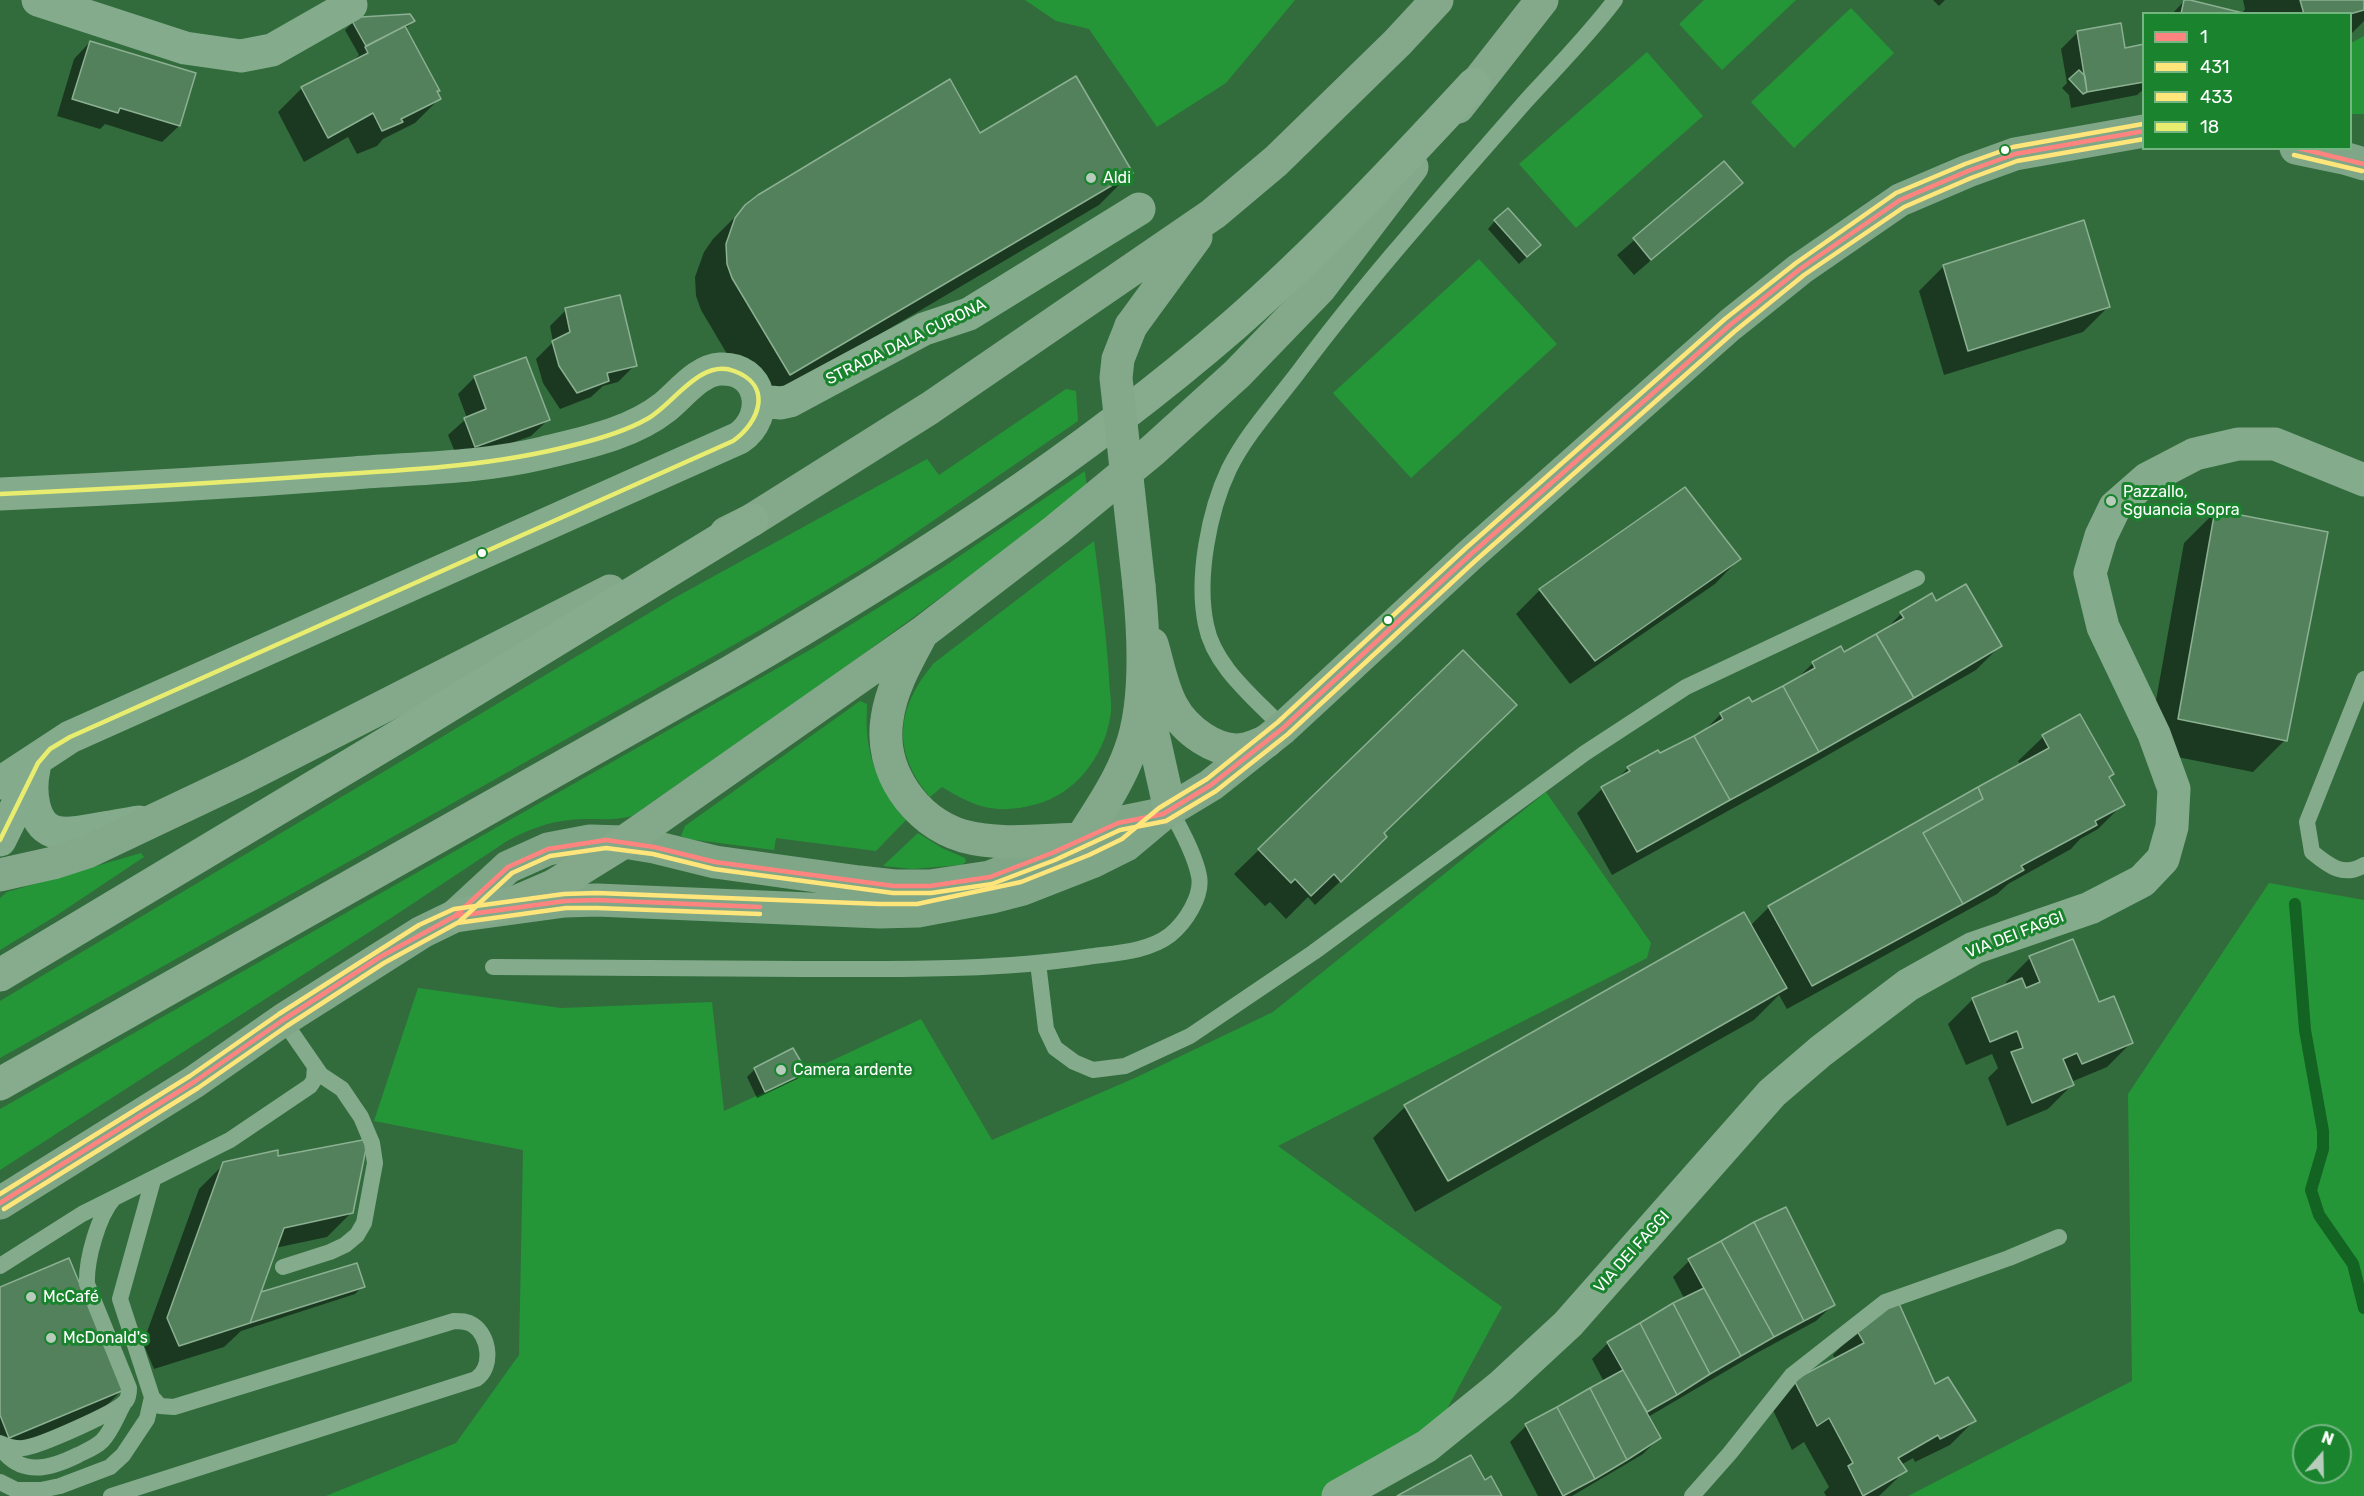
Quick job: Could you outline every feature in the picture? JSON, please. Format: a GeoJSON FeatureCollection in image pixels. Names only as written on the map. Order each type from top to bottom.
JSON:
{"type":"FeatureCollection","features":[{"type":"Feature","properties":{"kind":"highway"},"geometry":{"type":"LineString","coordinates":[[0,1084],[759,656],[989,514],[1079,450],[1235,324],[1383,182],[1478,80]]}},
{"type":"Feature","properties":{"kind":"highway"},"geometry":{"type":"LineString","coordinates":[[0,975],[414,727],[752,520]]}},
{"type":"Feature","properties":{"kind":"main road"},"geometry":{"type":"LineString","coordinates":[[0,875],[53,863],[87,852],[243,778],[752,520],[940,401],[1213,214],[1276,160],[1397,43],[1437,0]]}},
{"type":"Feature","properties":{"kind":"main road"},"geometry":{"type":"LineString","coordinates":[[455,916],[516,902],[553,886],[624,842],[922,633],[1056,530],[1152,451],[1237,374],[1320,288],[1478,80],[1542,0]]}},
{"type":"Feature","properties":{"kind":"main road"},"geometry":{"type":"LineString","coordinates":[[922,633],[903,668],[887,719],[886,739],[889,758],[906,797],[942,827],[962,835],[983,840],[1081,839],[1105,802],[1130,751],[1137,729],[1142,684],[1140,599],[1116,378],[1124,341],[1131,326],[1213,214]]}},
{"type":"Feature","properties":{"kind":"main road"},"geometry":{"type":"LineString","coordinates":[[1140,599],[1171,704],[1179,718],[1191,730],[1225,747],[1243,750],[1275,735]]}},
{"type":"Feature","properties":{"kind":"main road"},"geometry":{"type":"LineString","coordinates":[[1142,684],[1166,812]]}},
{"type":"Feature","properties":{"kind":"street"},"geometry":{"type":"LineString","coordinates":[[38,0],[185,48],[241,56],[272,50],[351,5]]}},
{"type":"Feature","properties":{"kind":"street"},"geometry":{"type":"LineString","coordinates":[[0,1203],[194,1082],[283,1020],[380,957],[455,916],[597,900],[880,912],[918,910],[993,897],[1023,889],[1059,876],[1126,845],[1166,812],[1211,785],[1275,735],[1462,562],[1730,325],[1800,269],[1900,200],[1968,171],[2015,154],[2142,131]]}},
{"type":"Feature","properties":{"kind":"street"},"geometry":{"type":"LineString","coordinates":[[2310,150],[2357,157]]}},
{"type":"Feature","properties":{"kind":"street","name":"STRADA DALA CURONA"},"geometry":{"type":"LineString","coordinates":[[759,401],[781,403],[790,401],[924,329],[969,314],[1139,208]]}},
{"type":"Feature","properties":{"kind":"street"},"geometry":{"type":"LineString","coordinates":[[0,494],[179,487],[490,463],[542,453],[617,433],[650,417],[700,377],[716,369],[728,369],[747,377],[757,391],[759,401],[756,420],[750,429],[739,438],[99,724],[0,783]]}},
{"type":"Feature","properties":{"kind":"street","name":"VIA DEI FAGGI"},"geometry":{"type":"LineString","coordinates":[[1338,1496],[1427,1446],[1501,1386],[1568,1323],[1772,1093],[1821,1051],[1908,985],[1965,953],[2090,908],[2142,881],[2163,859],[2172,827],[2174,789],[2154,734],[2103,627],[2090,573],[2102,536],[2115,507],[2147,479],[2195,454],[2238,444],[2275,444],[2364,480]]}},
{"type":"Feature","properties":{"kind":"street"},"geometry":{"type":"LineString","coordinates":[[42,759],[32,787],[36,812],[47,828],[58,834],[80,833],[156,819]]}},
{"type":"Feature","properties":{"kind":"street"},"geometry":{"type":"LineString","coordinates":[[0,840],[42,759]]}},
{"type":"Feature","properties":{"kind":"street"},"geometry":{"type":"LineString","coordinates":[[624,842],[715,862],[859,882],[930,886],[990,877],[1052,853],[1118,823],[1166,812]]}},
{"type":"Feature","properties":{"kind":"lane"},"geometry":{"type":"LineString","coordinates":[[1275,735],[1222,663],[1212,645],[1205,624],[1204,570],[1207,545],[1212,521],[1228,472],[1251,432],[1333,326],[1402,243],[1615,0]]}},
{"type":"Feature","properties":{"kind":"lane"},"geometry":{"type":"LineString","coordinates":[[1038,963],[1046,1029],[1055,1048],[1074,1062],[1093,1070],[1125,1066],[1190,1036],[1314,952],[1585,753],[1686,687],[1917,578]]}},
{"type":"Feature","properties":{"kind":"lane"},"geometry":{"type":"LineString","coordinates":[[2364,680],[2307,822],[2312,852],[2332,868],[2356,870],[2364,865]]}},
{"type":"Feature","properties":{"kind":"lane"},"geometry":{"type":"LineString","coordinates":[[493,967],[970,969],[1038,963],[1111,953],[1154,944],[1170,935],[1190,912],[1200,878],[1182,830],[1166,812]]}},
{"type":"Feature","properties":{"kind":"lane"},"geometry":{"type":"LineString","coordinates":[[283,1020],[321,1076],[342,1089],[361,1117],[372,1143],[375,1163],[364,1223],[357,1235],[345,1245],[330,1252],[283,1267]]}},
{"type":"Feature","properties":{"kind":"lane"},"geometry":{"type":"LineString","coordinates":[[0,1266],[82,1214],[230,1140],[310,1086],[314,1080],[315,1066]]}},
{"type":"Feature","properties":{"kind":"lane"},"geometry":{"type":"LineString","coordinates":[[111,1496],[476,1379],[483,1374],[489,1358],[480,1330],[472,1323],[454,1321],[174,1407],[160,1406],[152,1397],[120,1299],[153,1180]]}},
{"type":"Feature","properties":{"kind":"lane"},"geometry":{"type":"LineString","coordinates":[[0,1445],[5,1453],[30,1467],[42,1469],[58,1465],[103,1440],[125,1402],[129,1388],[87,1284],[87,1269],[104,1213],[114,1198]]}},
{"type":"Feature","properties":{"kind":"lane"},"geometry":{"type":"LineString","coordinates":[[1692,1496],[1730,1453],[1792,1375],[1885,1302],[2009,1258],[2059,1237]]}},
{"type":"Feature","properties":{"kind":"lane"},"geometry":{"type":"LineString","coordinates":[[10,1487],[41,1490],[51,1488],[110,1467],[123,1455],[147,1419],[152,1397]]}},
{"type":"Feature","properties":{"kind":"lane"},"geometry":{"type":"LineString","coordinates":[[0,1445],[12,1448],[36,1445],[109,1413],[125,1402]]}},
{"type":"Feature","properties":{"kind":"green space"},"geometry":{"type":"Polygon","coordinates":[[[1025,0],[1295,0],[1226,83],[1157,127],[1089,29],[1056,21],[1025,0]]]}},
{"type":"Feature","properties":{"kind":"green space"},"geometry":{"type":"Polygon","coordinates":[[[1704,0],[1796,0],[1722,70],[1679,24],[1704,0]]]}},
{"type":"Feature","properties":{"kind":"green space"},"geometry":{"type":"Polygon","coordinates":[[[1851,8],[1894,53],[1794,148],[1751,102],[1851,8]]]}},
{"type":"Feature","properties":{"kind":"green space"},"geometry":{"type":"Polygon","coordinates":[[[2364,36],[2364,114],[2352,114],[2352,42],[2364,36]]]}},
{"type":"Feature","properties":{"kind":"green space"},"geometry":{"type":"Polygon","coordinates":[[[1647,52],[1703,116],[1576,228],[1519,164],[1647,52]]]}},
{"type":"Feature","properties":{"kind":"green space"},"geometry":{"type":"Polygon","coordinates":[[[1479,259],[1557,344],[1411,478],[1333,393],[1479,259]]]}},
{"type":"Feature","properties":{"kind":"green space"},"geometry":{"type":"Polygon","coordinates":[[[1066,389],[1076,391],[1078,421],[873,562],[760,630],[0,1058],[0,1001],[676,597],[927,459],[939,475],[1066,389]]]}},
{"type":"Feature","properties":{"kind":"green space"},"geometry":{"type":"Polygon","coordinates":[[[1085,471],[1087,490],[836,674],[632,816],[617,819],[578,819],[554,823],[530,830],[507,841],[0,1170],[0,1109],[815,647],[942,568],[1085,471]]]}},
{"type":"Feature","properties":{"kind":"green space"},"geometry":{"type":"Polygon","coordinates":[[[1094,541],[1105,626],[1111,708],[1107,732],[1086,772],[1064,792],[1051,799],[1023,807],[987,808],[976,805],[942,787],[930,797],[917,780],[904,746],[903,730],[906,713],[921,680],[934,663],[1094,541]]]}},
{"type":"Feature","properties":{"kind":"green space"},"geometry":{"type":"Polygon","coordinates":[[[860,701],[867,704],[868,744],[879,779],[891,801],[906,820],[876,851],[776,838],[774,850],[688,839],[681,836],[685,826],[860,701]]]}},
{"type":"Feature","properties":{"kind":"green space"},"geometry":{"type":"Polygon","coordinates":[[[1546,792],[1651,943],[1647,958],[1278,1146],[1502,1307],[1427,1446],[1338,1496],[326,1496],[456,1443],[519,1355],[523,1150],[374,1121],[418,988],[561,1008],[712,1002],[724,1111],[921,1019],[992,1140],[1137,1077],[1273,1012],[1546,792]]]}},
{"type":"Feature","properties":{"kind":"green space"},"geometry":{"type":"Polygon","coordinates":[[[918,833],[942,848],[965,858],[966,862],[961,865],[913,869],[883,866],[918,833]]]}},
{"type":"Feature","properties":{"kind":"green space"},"geometry":{"type":"Polygon","coordinates":[[[141,853],[144,857],[0,950],[0,898],[7,892],[141,853]]]}},
{"type":"Feature","properties":{"kind":"green space"},"geometry":{"type":"Polygon","coordinates":[[[2269,883],[2364,900],[2364,1496],[1908,1496],[2132,1381],[2128,1094],[2269,883]]]}},
{"type":"Feature","properties":{"kind":"building"},"geometry":{"type":"Polygon","coordinates":[[[2184,0],[2190,0],[2239,12],[2181,12],[2184,0]]]}},
{"type":"Feature","properties":{"kind":"building"},"geometry":{"type":"Polygon","coordinates":[[[2300,0],[2364,0],[2364,10],[2352,13],[2303,12],[2300,0]]]}},
{"type":"Feature","properties":{"kind":"building"},"geometry":{"type":"Polygon","coordinates":[[[410,14],[415,21],[366,46],[352,21],[361,17],[410,14]]]}},
{"type":"Feature","properties":{"kind":"building"},"geometry":{"type":"Polygon","coordinates":[[[2121,23],[2125,48],[2142,44],[2142,82],[2087,92],[2077,31],[2121,23]]]}},
{"type":"Feature","properties":{"kind":"building"},"geometry":{"type":"Polygon","coordinates":[[[405,26],[440,91],[437,91],[441,99],[401,119],[403,122],[382,131],[373,113],[328,138],[301,87],[368,53],[365,47],[405,26]]]}},
{"type":"Feature","properties":{"kind":"building"},"geometry":{"type":"Polygon","coordinates":[[[90,41],[196,73],[180,126],[120,108],[118,113],[72,99],[90,41]]]}},
{"type":"Feature","properties":{"kind":"building"},"geometry":{"type":"Polygon","coordinates":[[[2079,70],[2085,76],[2087,92],[2083,94],[2069,79],[2079,70]]]}},
{"type":"Feature","properties":{"kind":"building"},"geometry":{"type":"Polygon","coordinates":[[[1076,76],[1133,173],[790,375],[732,278],[727,264],[726,244],[735,218],[745,205],[950,79],[980,133],[1076,76]]]}},
{"type":"Feature","properties":{"kind":"building"},"geometry":{"type":"Polygon","coordinates":[[[1724,161],[1743,183],[1651,260],[1633,238],[1724,161]]]}},
{"type":"Feature","properties":{"kind":"building"},"geometry":{"type":"Polygon","coordinates":[[[1508,208],[1541,245],[1527,257],[1494,220],[1508,208]]]}},
{"type":"Feature","properties":{"kind":"building"},"geometry":{"type":"Polygon","coordinates":[[[2084,220],[2110,307],[1968,351],[1943,265],[2084,220]]]}},
{"type":"Feature","properties":{"kind":"building"},"geometry":{"type":"Polygon","coordinates":[[[620,295],[637,366],[607,373],[609,381],[577,393],[559,366],[552,341],[570,332],[565,308],[620,295]]]}},
{"type":"Feature","properties":{"kind":"building"},"geometry":{"type":"Polygon","coordinates":[[[526,357],[550,420],[475,447],[464,418],[486,409],[474,376],[526,357]]]}},
{"type":"Feature","properties":{"kind":"building"},"geometry":{"type":"Polygon","coordinates":[[[1685,487],[1741,559],[1595,661],[1539,589],[1685,487]]]}},
{"type":"Feature","properties":{"kind":"building"},"geometry":{"type":"Polygon","coordinates":[[[2215,510],[2328,532],[2287,741],[2178,719],[2215,510]]]}},
{"type":"Feature","properties":{"kind":"building"},"geometry":{"type":"Polygon","coordinates":[[[1966,584],[2002,646],[1914,698],[1876,634],[1904,618],[1900,612],[1932,593],[1936,601],[1966,584]]]}},
{"type":"Feature","properties":{"kind":"building"},"geometry":{"type":"Polygon","coordinates":[[[1876,634],[1914,698],[1819,752],[1783,686],[1815,668],[1812,662],[1841,646],[1844,652],[1876,634]]]}},
{"type":"Feature","properties":{"kind":"building"},"geometry":{"type":"Polygon","coordinates":[[[1463,650],[1517,705],[1384,833],[1387,837],[1341,882],[1334,874],[1311,896],[1295,879],[1291,883],[1258,849],[1463,650]]]}},
{"type":"Feature","properties":{"kind":"building"},"geometry":{"type":"Polygon","coordinates":[[[1783,686],[1819,752],[1730,800],[1694,736],[1723,719],[1720,713],[1749,697],[1752,702],[1783,686]]]}},
{"type":"Feature","properties":{"kind":"building"},"geometry":{"type":"Polygon","coordinates":[[[2080,714],[2114,774],[2109,777],[2125,805],[2095,821],[2097,825],[2021,866],[2024,870],[1963,904],[1923,833],[1983,799],[1978,787],[2049,748],[2042,735],[2080,714]]]}},
{"type":"Feature","properties":{"kind":"building"},"geometry":{"type":"Polygon","coordinates":[[[1694,736],[1730,800],[1637,852],[1601,787],[1630,771],[1627,767],[1658,750],[1660,753],[1694,736]]]}},
{"type":"Feature","properties":{"kind":"building"},"geometry":{"type":"Polygon","coordinates":[[[1978,787],[1983,799],[1923,833],[1963,904],[1812,986],[1768,906],[1978,787]]]}},
{"type":"Feature","properties":{"kind":"building"},"geometry":{"type":"Polygon","coordinates":[[[1744,912],[1787,988],[1448,1181],[1404,1105],[1744,912]]]}},
{"type":"Feature","properties":{"kind":"building"},"geometry":{"type":"Polygon","coordinates":[[[2073,939],[2099,1002],[2114,996],[2133,1043],[2082,1064],[2077,1053],[2063,1059],[2074,1085],[2032,1103],[2011,1052],[2023,1048],[2017,1031],[1990,1042],[1972,998],[2022,978],[2026,988],[2040,982],[2029,956],[2073,939]]]}},
{"type":"Feature","properties":{"kind":"building","name":"Camera ardente"},"geometry":{"type":"Polygon","coordinates":[[[793,1048],[807,1072],[765,1092],[754,1068],[793,1048]]]}},
{"type":"Feature","properties":{"kind":"building"},"geometry":{"type":"Polygon","coordinates":[[[368,1139],[353,1213],[284,1228],[250,1323],[179,1346],[167,1318],[223,1162],[278,1150],[278,1156],[368,1139]]]}},
{"type":"Feature","properties":{"kind":"building"},"geometry":{"type":"Polygon","coordinates":[[[1786,1207],[1835,1305],[1804,1321],[1754,1222],[1786,1207]]]}},
{"type":"Feature","properties":{"kind":"building"},"geometry":{"type":"Polygon","coordinates":[[[1754,1222],[1804,1321],[1774,1337],[1721,1241],[1754,1222]]]}},
{"type":"Feature","properties":{"kind":"building"},"geometry":{"type":"Polygon","coordinates":[[[1721,1241],[1774,1337],[1741,1356],[1688,1259],[1721,1241]]]}},
{"type":"Feature","properties":{"kind":"building","name":"McDonald's"},"geometry":{"type":"Polygon","coordinates":[[[69,1258],[124,1390],[9,1438],[0,1415],[0,1287],[69,1258]]]}},
{"type":"Feature","properties":{"kind":"building"},"geometry":{"type":"Polygon","coordinates":[[[357,1263],[365,1287],[250,1323],[261,1292],[357,1263]]]}},
{"type":"Feature","properties":{"kind":"building"},"geometry":{"type":"Polygon","coordinates":[[[1704,1288],[1741,1356],[1710,1374],[1673,1303],[1704,1288]]]}},
{"type":"Feature","properties":{"kind":"building"},"geometry":{"type":"Polygon","coordinates":[[[1897,1299],[1935,1384],[1948,1377],[1976,1421],[1940,1439],[1938,1435],[1898,1458],[1907,1471],[1863,1496],[1848,1466],[1853,1463],[1829,1418],[1817,1426],[1794,1380],[1864,1343],[1856,1329],[1897,1299]]]}},
{"type":"Feature","properties":{"kind":"building"},"geometry":{"type":"Polygon","coordinates":[[[1673,1303],[1710,1374],[1677,1395],[1640,1323],[1673,1303]]]}},
{"type":"Feature","properties":{"kind":"building"},"geometry":{"type":"Polygon","coordinates":[[[1640,1323],[1677,1395],[1647,1412],[1607,1342],[1640,1323]]]}},
{"type":"Feature","properties":{"kind":"building"},"geometry":{"type":"Polygon","coordinates":[[[1623,1370],[1661,1438],[1627,1460],[1590,1388],[1623,1370]]]}},
{"type":"Feature","properties":{"kind":"building"},"geometry":{"type":"Polygon","coordinates":[[[1590,1388],[1627,1460],[1595,1479],[1557,1407],[1590,1388]]]}},
{"type":"Feature","properties":{"kind":"building"},"geometry":{"type":"Polygon","coordinates":[[[1557,1407],[1595,1479],[1563,1496],[1525,1424],[1557,1407]]]}},
{"type":"Feature","properties":{"kind":"building"},"geometry":{"type":"Polygon","coordinates":[[[1471,1455],[1485,1480],[1491,1476],[1502,1496],[1397,1496],[1471,1455]]]}},
{"type":"Feature","properties":{"kind":"waterway"},"geometry":{"type":"LineString","coordinates":[[2295,904],[2305,1030],[2323,1131],[2323,1149],[2311,1190],[2319,1215],[2353,1264],[2364,1308]]}},
{"type":"Feature","properties":{"kind":"transit line","name":"433"},"geometry":{"type":"LineString","coordinates":[[0,1194],[190,1076],[279,1014],[419,925],[454,909],[564,894],[597,893],[917,904],[1021,882],[1122,839],[1159,808],[1207,779],[1278,722],[1465,549],[1725,319],[1796,263],[1896,193],[1965,164],[2013,147],[2142,124]]}},
{"type":"Feature","properties":{"kind":"transit line","name":"1"},"geometry":{"type":"LineString","coordinates":[[0,1203],[194,1082],[283,1020],[380,957],[455,916],[508,867],[548,849],[606,840],[654,847],[715,862],[894,886],[930,886],[990,877],[1052,853],[1118,823],[1163,814],[1211,785],[1283,728],[1470,555],[1730,325],[1800,269],[1900,200],[1968,171],[2015,154],[2142,131]]}},
{"type":"Feature","properties":{"kind":"transit line","name":"431"},"geometry":{"type":"LineString","coordinates":[[4,1209],[198,1088],[287,1026],[384,963],[459,922],[512,873],[550,856],[606,848],[653,854],[714,869],[893,893],[931,893],[992,884],[1055,860],[1120,830],[1166,821],[1216,791],[1288,734],[1475,561],[1735,331],[1804,275],[1904,207],[1971,178],[2017,161],[2142,139]]}},
{"type":"Feature","properties":{"kind":"transit line","name":"1"},"geometry":{"type":"LineString","coordinates":[[2306,150],[2364,164]]}},
{"type":"Feature","properties":{"kind":"transit line","name":"431"},"geometry":{"type":"LineString","coordinates":[[2294,155],[2362,171]]}},
{"type":"Feature","properties":{"kind":"transit line","name":"18"},"geometry":{"type":"LineString","coordinates":[[0,494],[420,469],[513,458],[593,440],[638,424],[657,412],[698,377],[710,371],[722,369],[734,371],[746,377],[754,385],[758,394],[758,404],[750,424],[733,441],[70,737],[50,749],[38,763],[0,840]]}},
{"type":"Feature","properties":{"kind":"transit line","name":"1"},"geometry":{"type":"LineString","coordinates":[[456,916],[565,901],[597,900],[760,907]]}},
{"type":"Feature","properties":{"kind":"transit line","name":"431"},"geometry":{"type":"LineString","coordinates":[[457,923],[566,908],[760,914]]}},
{"type":"Feature","properties":{"kind":"place","name":"Aldi"},"geometry":{"type":"Point","coordinates":[1091,178]}},
{"type":"Feature","properties":{"kind":"place","name":"Pazzallo, Sguancia Sopra"},"geometry":{"type":"Point","coordinates":[2111,501]}},
{"type":"Feature","properties":{"kind":"place","name":"Camera ardente"},"geometry":{"type":"Point","coordinates":[781,1070]}},
{"type":"Feature","properties":{"kind":"place","name":"McCafé"},"geometry":{"type":"Point","coordinates":[31,1297]}},
{"type":"Feature","properties":{"kind":"place","name":"McDonald's"},"geometry":{"type":"Point","coordinates":[51,1338]}}]}
